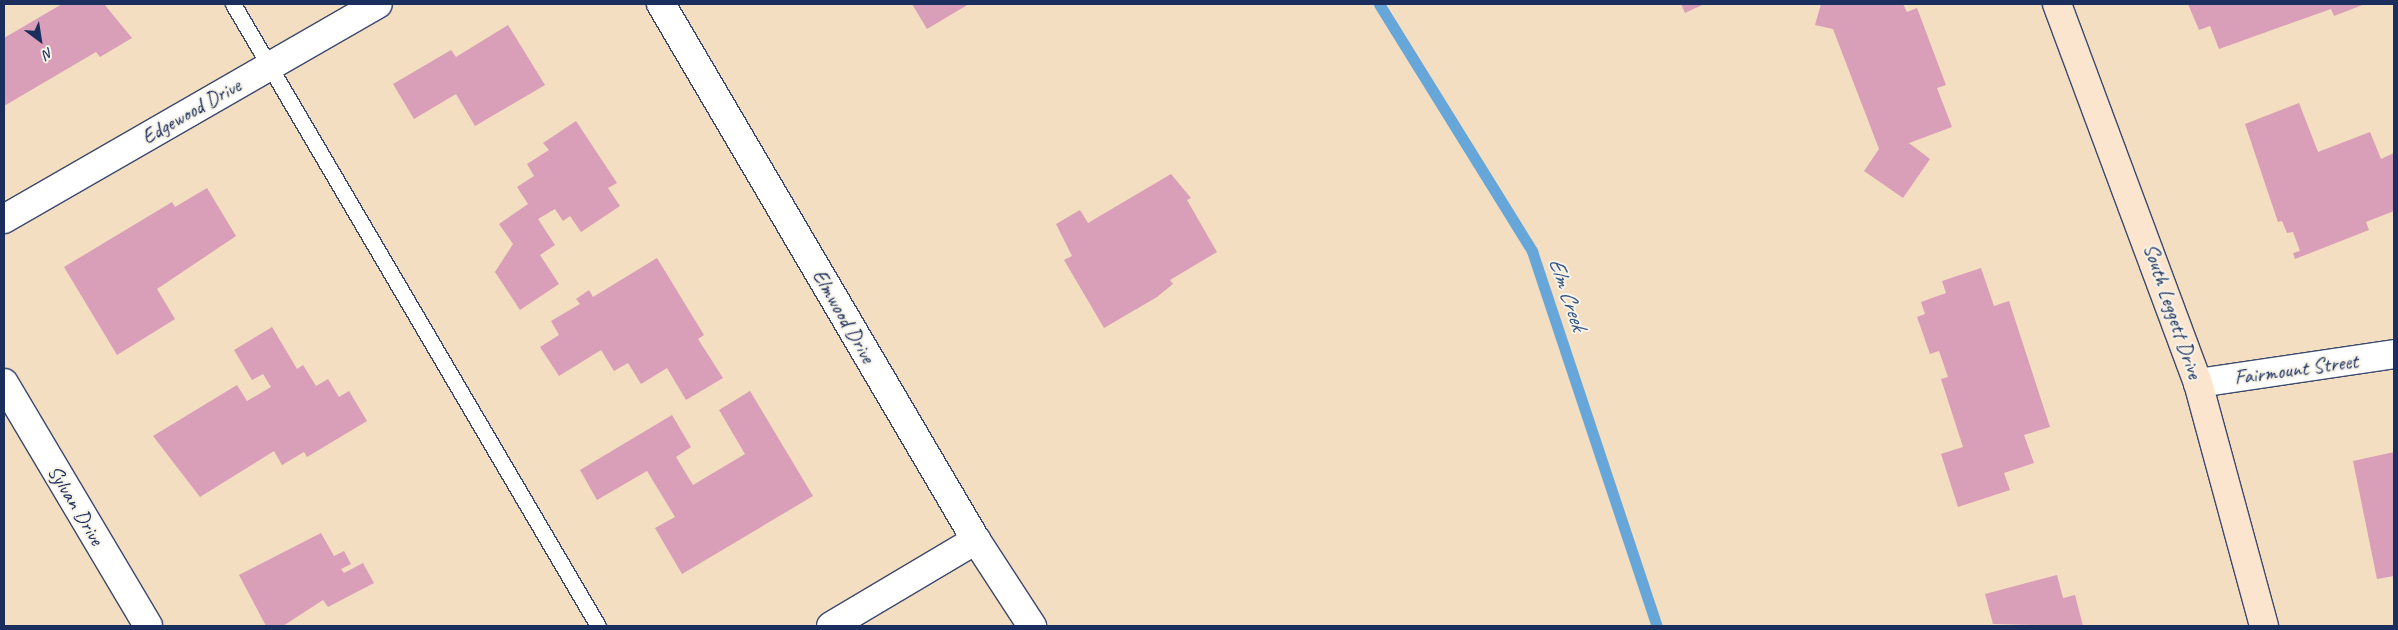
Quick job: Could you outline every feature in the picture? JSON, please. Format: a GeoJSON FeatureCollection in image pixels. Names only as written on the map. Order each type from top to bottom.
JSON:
{"type":"FeatureCollection","features":[{"type":"Feature","properties":{"kind":"street","name":"Edgewood Drive"},"geometry":{"type":"LineString","coordinates":[[4,219],[378,4]]}},
{"type":"Feature","properties":{"kind":"street","name":"Elmwood Drive"},"geometry":{"type":"LineString","coordinates":[[661,4],[976,540],[1032,626]]}},
{"type":"Feature","properties":{"kind":"street","name":"South Leggett Drive"},"geometry":{"type":"LineString","coordinates":[[2057,4],[2198,383],[2264,626]]}},
{"type":"Feature","properties":{"kind":"street","name":"Fairmount Street"},"geometry":{"type":"LineString","coordinates":[[2198,383],[2394,354]]}},
{"type":"Feature","properties":{"kind":"street","name":"Sylvan Drive"},"geometry":{"type":"LineString","coordinates":[[4,383],[148,626]]}},
{"type":"Feature","properties":{"kind":"street"},"geometry":{"type":"LineString","coordinates":[[831,626],[976,540]]}},
{"type":"Feature","properties":{"kind":"lane"},"geometry":{"type":"LineString","coordinates":[[234,4],[598,626]]}},
{"type":"Feature","properties":{"kind":"building"},"geometry":{"type":"Polygon","coordinates":[[[62,4],[104,4],[132,38],[100,57],[96,52],[4,106],[4,38],[62,4]]]}},
{"type":"Feature","properties":{"kind":"building"},"geometry":{"type":"Polygon","coordinates":[[[912,4],[969,4],[927,29],[912,4]]]}},
{"type":"Feature","properties":{"kind":"building"},"geometry":{"type":"Polygon","coordinates":[[[1681,4],[1704,4],[1685,13],[1681,4]]]}},
{"type":"Feature","properties":{"kind":"building"},"geometry":{"type":"Polygon","coordinates":[[[1821,4],[1903,4],[1907,12],[1917,8],[1946,85],[1937,88],[1952,127],[1909,143],[1930,159],[1903,198],[1864,171],[1879,149],[1833,29],[1815,25],[1821,4]]]}},
{"type":"Feature","properties":{"kind":"building"},"geometry":{"type":"Polygon","coordinates":[[[2188,4],[2365,4],[2334,16],[2331,9],[2219,49],[2210,26],[2199,30],[2188,4]]]}},
{"type":"Feature","properties":{"kind":"building"},"geometry":{"type":"Polygon","coordinates":[[[508,25],[545,85],[475,126],[456,94],[414,119],[393,84],[451,50],[456,57],[508,25]]]}},
{"type":"Feature","properties":{"kind":"building"},"geometry":{"type":"Polygon","coordinates":[[[2299,103],[2318,152],[2370,132],[2381,159],[2394,153],[2394,211],[2366,222],[2369,230],[2295,259],[2293,253],[2300,251],[2293,232],[2287,233],[2282,221],[2278,222],[2245,124],[2299,103]]]}},
{"type":"Feature","properties":{"kind":"building"},"geometry":{"type":"Polygon","coordinates":[[[576,121],[617,183],[608,188],[620,206],[581,232],[570,216],[563,221],[555,209],[538,219],[555,245],[540,255],[559,284],[520,310],[495,272],[513,244],[499,224],[528,204],[517,187],[534,176],[527,164],[549,150],[543,143],[576,121]]]}},
{"type":"Feature","properties":{"kind":"building"},"geometry":{"type":"Polygon","coordinates":[[[1171,174],[1191,198],[1187,200],[1217,252],[1170,280],[1173,284],[1157,297],[1104,328],[1064,260],[1072,256],[1056,224],[1080,210],[1088,223],[1171,174]]]}},
{"type":"Feature","properties":{"kind":"building"},"geometry":{"type":"Polygon","coordinates":[[[207,188],[236,236],[157,289],[175,319],[117,355],[64,267],[172,202],[175,207],[207,188]]]}},
{"type":"Feature","properties":{"kind":"building"},"geometry":{"type":"Polygon","coordinates":[[[657,258],[704,335],[698,339],[723,378],[686,400],[667,368],[641,384],[628,363],[614,371],[601,350],[559,376],[540,347],[559,335],[551,321],[580,304],[576,299],[589,290],[593,297],[657,258]]]}},
{"type":"Feature","properties":{"kind":"building"},"geometry":{"type":"Polygon","coordinates":[[[1981,268],[1994,306],[2009,301],[2050,427],[2024,435],[2034,463],[2004,473],[2010,490],[1958,507],[1941,454],[1963,447],[1941,379],[1948,377],[1939,351],[1930,354],[1917,317],[1925,314],[1921,302],[1946,293],[1942,281],[1981,268]]]}},
{"type":"Feature","properties":{"kind":"building"},"geometry":{"type":"Polygon","coordinates":[[[272,327],[297,369],[303,365],[316,386],[328,379],[339,397],[349,391],[367,421],[307,457],[304,452],[282,465],[274,451],[200,497],[153,436],[237,385],[247,401],[271,387],[263,374],[252,380],[234,350],[272,327]]]}},
{"type":"Feature","properties":{"kind":"building"},"geometry":{"type":"Polygon","coordinates":[[[750,391],[813,496],[682,574],[655,528],[675,517],[647,471],[597,500],[580,470],[672,415],[691,447],[676,457],[693,485],[745,454],[719,410],[750,391]]]}},
{"type":"Feature","properties":{"kind":"building"},"geometry":{"type":"Polygon","coordinates":[[[2394,452],[2394,576],[2377,579],[2353,461],[2394,452]]]}},
{"type":"Feature","properties":{"kind":"building"},"geometry":{"type":"Polygon","coordinates":[[[321,533],[334,556],[344,551],[351,564],[341,569],[344,573],[363,563],[374,583],[328,607],[323,600],[283,626],[266,626],[239,575],[321,533]]]}},
{"type":"Feature","properties":{"kind":"building"},"geometry":{"type":"Polygon","coordinates":[[[2057,575],[2063,598],[2075,595],[2083,626],[1993,624],[1985,594],[2057,575]]]}},
{"type":"Feature","properties":{"kind":"waterway","name":"Elm Creek"},"geometry":{"type":"LineString","coordinates":[[1379,4],[1532,251],[1657,626]]}}]}
